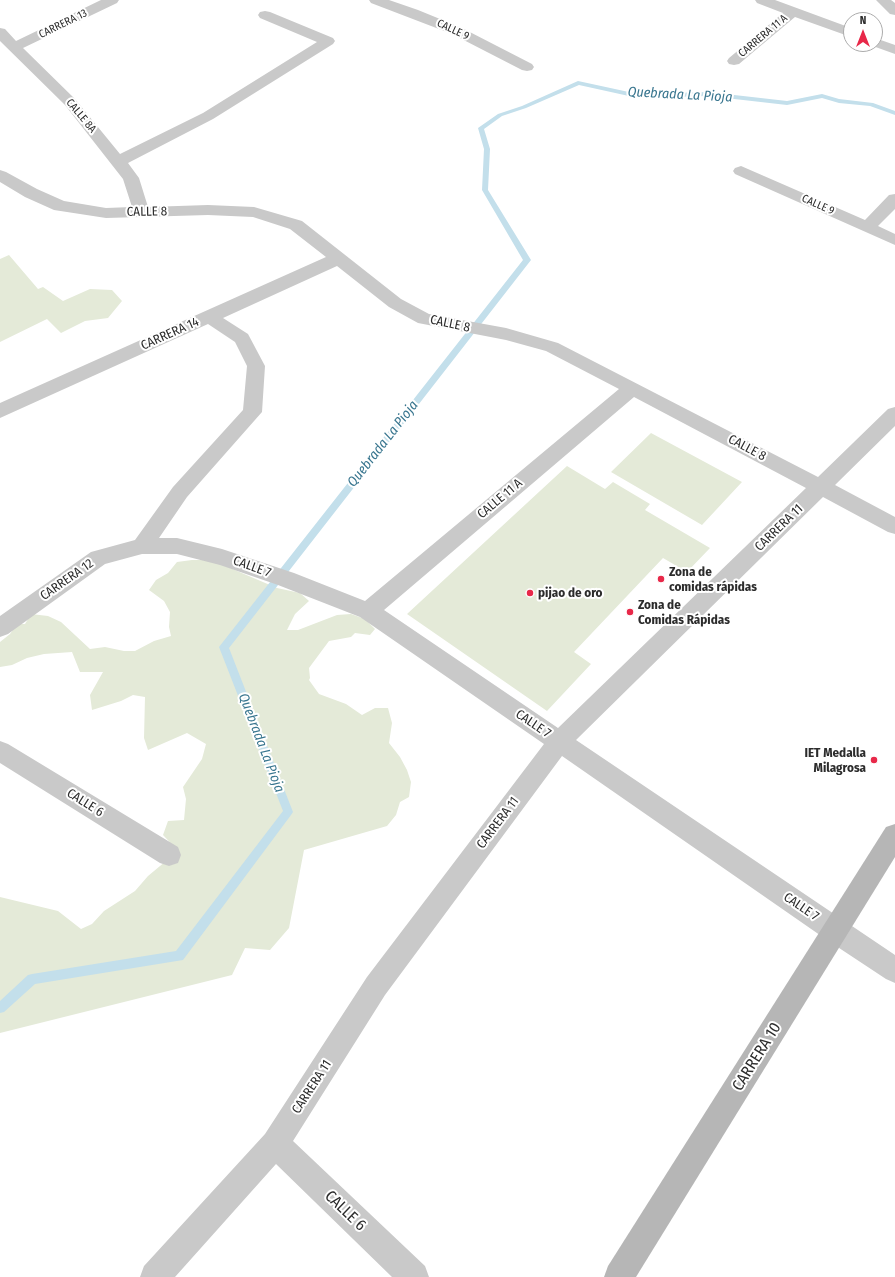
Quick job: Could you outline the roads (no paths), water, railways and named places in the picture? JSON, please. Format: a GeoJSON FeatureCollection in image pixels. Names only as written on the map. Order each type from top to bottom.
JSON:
{"type":"FeatureCollection","features":[{"type":"Feature","properties":{"kind":"main road","name":"CARRERA 10"},"geometry":{"type":"LineString","coordinates":[[619,1277],[895,835]]}},
{"type":"Feature","properties":{"kind":"street","name":"CARRERA 13"},"geometry":{"type":"LineString","coordinates":[[5,39],[112,0]]}},
{"type":"Feature","properties":{"kind":"street","name":"CALLE 9"},"geometry":{"type":"LineString","coordinates":[[376,0],[457,31],[527,67]]}},
{"type":"Feature","properties":{"kind":"street"},"geometry":{"type":"LineString","coordinates":[[762,0],[843,30]]}},
{"type":"Feature","properties":{"kind":"street"},"geometry":{"type":"LineString","coordinates":[[883,0],[895,11]]}},
{"type":"Feature","properties":{"kind":"street","name":"CARRERA 11 A"},"geometry":{"type":"LineString","coordinates":[[734,61],[793,12]]}},
{"type":"Feature","properties":{"kind":"street"},"geometry":{"type":"LineString","coordinates":[[118,162],[208,116],[328,41],[265,15]]}},
{"type":"Feature","properties":{"kind":"street","name":"CALLE 8A"},"geometry":{"type":"LineString","coordinates":[[5,39],[70,102],[131,178],[142,213]]}},
{"type":"Feature","properties":{"kind":"street"},"geometry":{"type":"LineString","coordinates":[[883,45],[895,50]]}},
{"type":"Feature","properties":{"kind":"street","name":"CALLE 9"},"geometry":{"type":"LineString","coordinates":[[741,171],[895,240]]}},
{"type":"Feature","properties":{"kind":"street","name":"CALLE 8"},"geometry":{"type":"LineString","coordinates":[[0,175],[31,194],[60,206],[106,213],[208,210],[254,212],[296,225],[395,303],[424,319],[506,334],[552,347],[895,526]]}},
{"type":"Feature","properties":{"kind":"street"},"geometry":{"type":"LineString","coordinates":[[868,227],[895,199]]}},
{"type":"Feature","properties":{"kind":"street","name":"CARRERA 14"},"geometry":{"type":"LineString","coordinates":[[0,411],[339,258]]}},
{"type":"Feature","properties":{"kind":"street"},"geometry":{"type":"LineString","coordinates":[[142,546],[180,492],[252,412],[256,366],[242,338],[210,317]]}},
{"type":"Feature","properties":{"kind":"street","name":"CALLE 11 A"},"geometry":{"type":"LineString","coordinates":[[368,611],[633,388]]}},
{"type":"Feature","properties":{"kind":"street","name":"CARRERA 11"},"geometry":{"type":"LineString","coordinates":[[155,1277],[275,1144],[376,986],[559,742],[895,414]]}},
{"type":"Feature","properties":{"kind":"street","name":"CALLE 7"},"geometry":{"type":"LineString","coordinates":[[142,546],[177,546],[222,556],[368,611],[895,970]]}},
{"type":"Feature","properties":{"kind":"street","name":"CARRERA 12"},"geometry":{"type":"LineString","coordinates":[[0,628],[98,558],[142,546]]}},
{"type":"Feature","properties":{"kind":"street","name":"CALLE 6"},"geometry":{"type":"LineString","coordinates":[[0,751],[169,855]]}},
{"type":"Feature","properties":{"kind":"street","name":"CALLE 6"},"geometry":{"type":"LineString","coordinates":[[275,1144],[414,1277]]}},
{"type":"Feature","properties":{"kind":"waterway","name":"Quebrada La Pioja"},"geometry":{"type":"LineString","coordinates":[[0,1008],[32,979],[179,956],[288,812],[224,647],[527,260],[485,190],[487,149],[481,128],[500,115],[524,107],[578,83],[638,96],[708,94],[787,103],[822,96],[839,101],[871,104],[895,113]]}},
{"type":"Feature","properties":{"kind":"place","name":"Zona de comidas rápidas"},"geometry":{"type":"Point","coordinates":[661,579]}},
{"type":"Feature","properties":{"kind":"place","name":"pijao de oro"},"geometry":{"type":"Point","coordinates":[530,593]}},
{"type":"Feature","properties":{"kind":"place","name":"Zona de Comidas Rápidas"},"geometry":{"type":"Point","coordinates":[630,612]}},
{"type":"Feature","properties":{"kind":"place","name":"IET Medalla Milagrosa"},"geometry":{"type":"Point","coordinates":[874,760]}}]}
